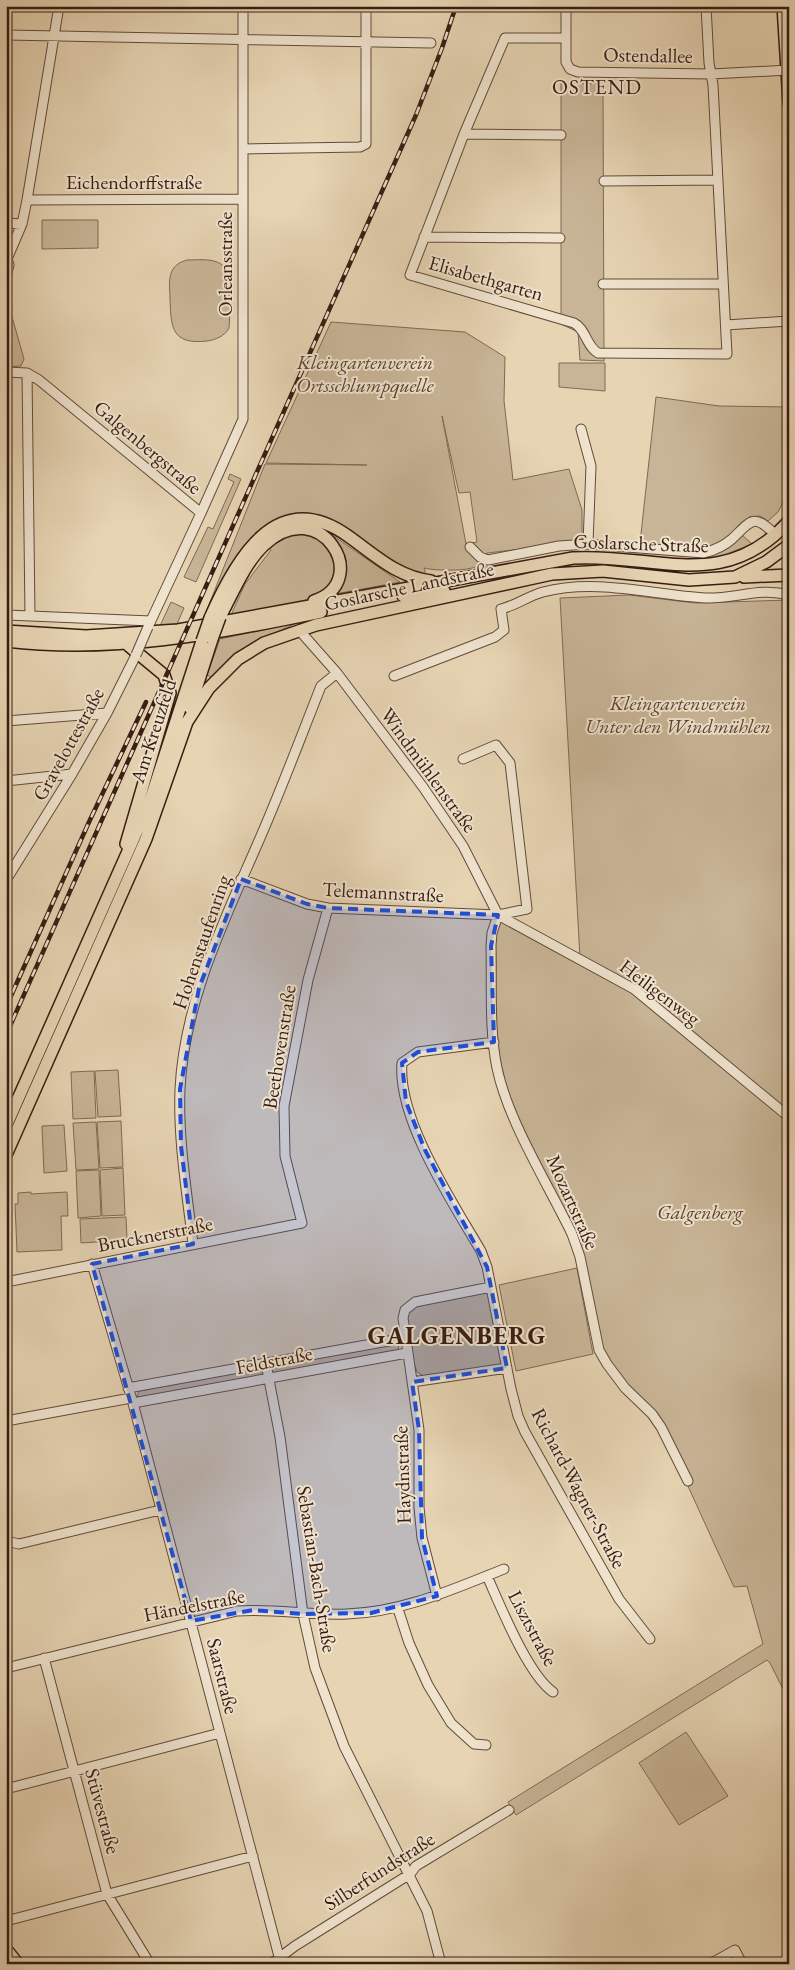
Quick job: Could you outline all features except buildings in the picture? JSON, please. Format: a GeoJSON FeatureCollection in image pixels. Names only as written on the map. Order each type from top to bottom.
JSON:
{"type":"FeatureCollection","features":[{"type":"Feature","properties":{"kind":"main road"},"geometry":{"type":"LineString","coordinates":[[784,6],[789,103]]}},
{"type":"Feature","properties":{"kind":"main road"},"geometry":{"type":"LineString","coordinates":[[221,622],[232,574],[249,548],[271,529],[294,520],[312,520],[330,526],[403,574],[440,582]]}},
{"type":"Feature","properties":{"kind":"main road","name":"Goslarsche Straße"},"geometry":{"type":"LineString","coordinates":[[284,611],[555,560],[589,557],[688,566],[710,565],[742,556],[760,548],[776,535],[789,520]]}},
{"type":"Feature","properties":{"kind":"main road"},"geometry":{"type":"LineString","coordinates":[[6,631],[43,635],[124,635],[178,630],[221,622],[284,611],[326,596],[338,581],[340,566],[336,549],[326,537],[313,530],[291,530],[277,535],[264,545],[239,581],[221,622],[207,640],[187,722]]}},
{"type":"Feature","properties":{"kind":"main road"},"geometry":{"type":"LineString","coordinates":[[776,535],[788,546]]}},
{"type":"Feature","properties":{"kind":"main road","name":"Goslarsche Landstraße"},"geometry":{"type":"LineString","coordinates":[[299,630],[527,580],[587,571],[689,580],[735,577],[766,562],[788,546]]}},
{"type":"Feature","properties":{"kind":"main road"},"geometry":{"type":"LineString","coordinates":[[735,577],[789,575]]}},
{"type":"Feature","properties":{"kind":"main road"},"geometry":{"type":"LineString","coordinates":[[6,641],[77,645],[125,645],[174,640],[221,622],[402,596],[463,589],[476,591]]}},
{"type":"Feature","properties":{"kind":"main road","name":"Am Kreuzfeld"},"geometry":{"type":"LineString","coordinates":[[6,1155],[146,839],[187,722],[209,688],[238,659],[264,643],[299,630]]}},
{"type":"Feature","properties":{"kind":"main road","name":"Am Kreuzfeld"},"geometry":{"type":"LineString","coordinates":[[6,1126],[149,804],[207,640]]}},
{"type":"Feature","properties":{"kind":"main road"},"geometry":{"type":"LineString","coordinates":[[122,867],[129,833],[170,693],[167,680],[160,671],[125,645]]}},
{"type":"Feature","properties":{"kind":"main road"},"geometry":{"type":"LineString","coordinates":[[6,1949],[18,1964]]}},
{"type":"Feature","properties":{"kind":"street"},"geometry":{"type":"LineString","coordinates":[[6,276],[9,265],[7,259],[22,224],[27,200],[59,6]]}},
{"type":"Feature","properties":{"kind":"street","name":"Orleansstraße"},"geometry":{"type":"LineString","coordinates":[[201,513],[243,419],[243,6]]}},
{"type":"Feature","properties":{"kind":"street"},"geometry":{"type":"LineString","coordinates":[[243,149],[360,147],[366,144],[366,6]]}},
{"type":"Feature","properties":{"kind":"street","name":"Ostendallee"},"geometry":{"type":"LineString","coordinates":[[566,6],[566,62],[570,69],[578,72],[711,74],[788,70]]}},
{"type":"Feature","properties":{"kind":"street"},"geometry":{"type":"LineString","coordinates":[[706,6],[726,326],[789,321]]}},
{"type":"Feature","properties":{"kind":"street"},"geometry":{"type":"LineString","coordinates":[[6,35],[431,43]]}},
{"type":"Feature","properties":{"kind":"street","name":"Elisabethgarten"},"geometry":{"type":"LineString","coordinates":[[565,38],[505,38],[464,134],[410,275],[561,318],[578,325],[594,351],[604,354],[727,354],[726,326]]}},
{"type":"Feature","properties":{"kind":"street"},"geometry":{"type":"LineString","coordinates":[[464,134],[561,135]]}},
{"type":"Feature","properties":{"kind":"street"},"geometry":{"type":"LineString","coordinates":[[604,181],[718,180]]}},
{"type":"Feature","properties":{"kind":"street","name":"Eichendorffstraße"},"geometry":{"type":"LineString","coordinates":[[27,200],[242,199]]}},
{"type":"Feature","properties":{"kind":"street"},"geometry":{"type":"LineString","coordinates":[[6,223],[22,224]]}},
{"type":"Feature","properties":{"kind":"street","name":"Elisabethgarten"},"geometry":{"type":"LineString","coordinates":[[424,237],[560,238]]}},
{"type":"Feature","properties":{"kind":"street"},"geometry":{"type":"LineString","coordinates":[[603,284],[723,284]]}},
{"type":"Feature","properties":{"kind":"street"},"geometry":{"type":"LineString","coordinates":[[6,372],[27,373],[30,616]]}},
{"type":"Feature","properties":{"kind":"street","name":"Galgenbergstraße"},"geometry":{"type":"LineString","coordinates":[[27,373],[56,394],[201,513],[150,624]]}},
{"type":"Feature","properties":{"kind":"street"},"geometry":{"type":"LineString","coordinates":[[581,429],[591,466],[588,544]]}},
{"type":"Feature","properties":{"kind":"street","name":"Goslarsche Landstraße"},"geometry":{"type":"LineString","coordinates":[[470,547],[480,557],[488,560],[559,546],[588,544],[704,553],[719,548],[732,539],[746,524],[756,520],[762,522],[776,535]]}},
{"type":"Feature","properties":{"kind":"street"},"geometry":{"type":"LineString","coordinates":[[526,598],[527,580]]}},
{"type":"Feature","properties":{"kind":"street","name":"Goslarsche Landstraße"},"geometry":{"type":"LineString","coordinates":[[394,676],[500,634],[504,630],[501,609],[523,602],[526,598],[558,589],[598,586],[707,598],[764,591],[789,595]]}},
{"type":"Feature","properties":{"kind":"street"},"geometry":{"type":"LineString","coordinates":[[6,614],[150,624]]}},
{"type":"Feature","properties":{"kind":"street","name":"Gravelottestraße"},"geometry":{"type":"LineString","coordinates":[[6,880],[72,774],[107,713],[150,624]]}},
{"type":"Feature","properties":{"kind":"street","name":"Windmühlenstraße"},"geometry":{"type":"LineString","coordinates":[[299,630],[337,673],[423,787],[463,846],[498,915]]}},
{"type":"Feature","properties":{"kind":"street","name":"Hohenstaufenring"},"geometry":{"type":"LineString","coordinates":[[193,1244],[181,1146],[180,1088],[187,1038],[200,988],[219,933],[241,879],[321,686],[337,673]]}},
{"type":"Feature","properties":{"kind":"street"},"geometry":{"type":"LineString","coordinates":[[6,721],[107,713]]}},
{"type":"Feature","properties":{"kind":"street"},"geometry":{"type":"LineString","coordinates":[[463,759],[496,745],[510,763],[527,910],[498,915]]}},
{"type":"Feature","properties":{"kind":"street"},"geometry":{"type":"LineString","coordinates":[[6,781],[72,774]]}},
{"type":"Feature","properties":{"kind":"street","name":"Telemannstraße"},"geometry":{"type":"LineString","coordinates":[[241,879],[307,904],[328,908],[498,915]]}},
{"type":"Feature","properties":{"kind":"street","name":"Beethovenstraße"},"geometry":{"type":"LineString","coordinates":[[302,1223],[285,1156],[284,1106],[308,980],[328,908]]}},
{"type":"Feature","properties":{"kind":"street","name":"Mozartstraße"},"geometry":{"type":"LineString","coordinates":[[498,915],[490,946],[496,1066],[503,1092],[572,1234],[580,1257],[599,1350],[606,1364],[625,1388],[652,1414],[661,1427],[688,1481]]}},
{"type":"Feature","properties":{"kind":"street","name":"Heiligenweg"},"geometry":{"type":"LineString","coordinates":[[498,915],[634,989],[789,1117]]}},
{"type":"Feature","properties":{"kind":"street","name":"Richard-Wagner-Straße"},"geometry":{"type":"LineString","coordinates":[[494,1042],[418,1052],[402,1062],[401,1076],[406,1102],[441,1182],[481,1251],[491,1287],[518,1416],[525,1432],[619,1599],[650,1639]]}},
{"type":"Feature","properties":{"kind":"street","name":"Brucknerstraße"},"geometry":{"type":"LineString","coordinates":[[132,1400],[92,1264],[302,1223]]}},
{"type":"Feature","properties":{"kind":"street"},"geometry":{"type":"LineString","coordinates":[[6,1282],[92,1264]]}},
{"type":"Feature","properties":{"kind":"street"},"geometry":{"type":"LineString","coordinates":[[407,1353],[403,1318],[406,1310],[415,1302],[491,1287]]}},
{"type":"Feature","properties":{"kind":"street","name":"Feldstraße"},"geometry":{"type":"LineString","coordinates":[[128,1388],[405,1338]]}},
{"type":"Feature","properties":{"kind":"street","name":"Feldstraße"},"geometry":{"type":"LineString","coordinates":[[6,1421],[270,1379],[407,1353]]}},
{"type":"Feature","properties":{"kind":"street","name":"Haydnstraße"},"geometry":{"type":"LineString","coordinates":[[407,1353],[419,1430],[419,1507],[422,1538],[437,1596]]}},
{"type":"Feature","properties":{"kind":"street","name":"Sebastian-Bach-Straße"},"geometry":{"type":"LineString","coordinates":[[266,1364],[280,1437],[303,1614],[315,1668],[344,1746],[427,1911],[441,1964]]}},
{"type":"Feature","properties":{"kind":"street"},"geometry":{"type":"LineString","coordinates":[[412,1382],[508,1368]]}},
{"type":"Feature","properties":{"kind":"street","name":"Saarstraße"},"geometry":{"type":"LineString","coordinates":[[132,1400],[280,1961]]}},
{"type":"Feature","properties":{"kind":"street"},"geometry":{"type":"LineString","coordinates":[[6,1541],[18,1544],[160,1510]]}},
{"type":"Feature","properties":{"kind":"street","name":"Händelstraße"},"geometry":{"type":"LineString","coordinates":[[6,1668],[191,1621],[252,1610],[303,1614],[348,1614],[398,1609],[437,1596],[504,1569]]}},
{"type":"Feature","properties":{"kind":"street","name":"Lisztstraße"},"geometry":{"type":"LineString","coordinates":[[486,1576],[512,1632],[543,1686],[553,1692]]}},
{"type":"Feature","properties":{"kind":"street"},"geometry":{"type":"LineString","coordinates":[[398,1609],[409,1643],[428,1685],[451,1723],[474,1744],[486,1745]]}},
{"type":"Feature","properties":{"kind":"street","name":"Stüvestraße"},"geometry":{"type":"LineString","coordinates":[[44,1658],[107,1894],[150,1964]]}},
{"type":"Feature","properties":{"kind":"street"},"geometry":{"type":"LineString","coordinates":[[6,1789],[220,1733]]}},
{"type":"Feature","properties":{"kind":"street","name":"Silberfundstraße"},"geometry":{"type":"LineString","coordinates":[[271,1964],[280,1961],[295,1946],[410,1874],[416,1866],[509,1810]]}},
{"type":"Feature","properties":{"kind":"street"},"geometry":{"type":"LineString","coordinates":[[6,1921],[252,1856]]}},
{"type":"Feature","properties":{"kind":"street"},"geometry":{"type":"LineString","coordinates":[[710,1964],[735,1950],[742,1964]]}},
{"type":"Feature","properties":{"kind":"highlighted area"},"geometry":{"type":"Polygon","coordinates":[[[241,879],[307,904],[328,908],[498,915],[491,946],[494,1042],[418,1052],[402,1063],[406,1102],[425,1150],[487,1267],[507,1368],[412,1382],[419,1430],[422,1538],[437,1596],[371,1613],[303,1614],[253,1610],[191,1621],[92,1264],[193,1244],[181,1146],[180,1089],[199,988],[241,879]]]}},
{"type":"Feature","properties":{"kind":"green space"},"geometry":{"type":"Polygon","coordinates":[[[561,83],[603,84],[604,361],[580,360],[578,332],[561,324],[561,83]]]}},
{"type":"Feature","properties":{"kind":"green space"},"geometry":{"type":"Polygon","coordinates":[[[42,220],[98,220],[98,248],[42,249],[42,220]]]}},
{"type":"Feature","properties":{"kind":"green space"},"geometry":{"type":"Polygon","coordinates":[[[187,260],[213,261],[225,268],[230,294],[229,328],[216,339],[207,341],[186,340],[175,332],[170,308],[170,277],[175,267],[187,260]]]}},
{"type":"Feature","properties":{"kind":"green space"},"geometry":{"type":"Polygon","coordinates":[[[7,299],[24,359],[21,366],[6,367],[7,299]]]}},
{"type":"Feature","properties":{"kind":"green space","name":"Kleingartenverein Ortsschlumpquelle"},"geometry":{"type":"Polygon","coordinates":[[[331,322],[465,332],[505,357],[504,401],[513,480],[569,469],[582,510],[582,542],[487,553],[482,563],[476,567],[454,570],[424,568],[426,575],[405,571],[300,515],[281,519],[264,528],[238,554],[218,588],[202,622],[265,464],[367,465],[266,463],[331,322]],[[442,416],[466,544],[477,542],[470,492],[459,493],[442,416]]]}},
{"type":"Feature","properties":{"kind":"green space"},"geometry":{"type":"Polygon","coordinates":[[[559,363],[605,363],[605,391],[559,387],[559,363]]]}},
{"type":"Feature","properties":{"kind":"green space"},"geometry":{"type":"Polygon","coordinates":[[[656,397],[719,406],[789,407],[789,490],[778,512],[768,521],[760,516],[749,517],[726,539],[709,547],[679,549],[640,543],[656,397]]]}},
{"type":"Feature","properties":{"kind":"green space"},"geometry":{"type":"Polygon","coordinates":[[[230,474],[241,479],[196,582],[184,577],[208,527],[213,529],[234,482],[228,479],[230,474]]]}},
{"type":"Feature","properties":{"kind":"green space"},"geometry":{"type":"Polygon","coordinates":[[[286,534],[314,536],[324,544],[337,569],[328,590],[292,606],[231,615],[245,584],[271,550],[268,545],[286,534]]]}},
{"type":"Feature","properties":{"kind":"green space"},"geometry":{"type":"Polygon","coordinates":[[[741,534],[752,544],[711,560],[679,560],[635,555],[636,552],[700,556],[741,534]]]}},
{"type":"Feature","properties":{"kind":"green space"},"geometry":{"type":"Polygon","coordinates":[[[332,535],[400,582],[335,594],[336,543],[332,535]]]}},
{"type":"Feature","properties":{"kind":"green space"},"geometry":{"type":"Polygon","coordinates":[[[629,595],[695,603],[789,600],[789,1701],[767,1660],[516,1815],[508,1802],[763,1644],[747,1586],[734,1587],[661,1427],[607,1364],[580,1257],[521,1130],[496,1066],[492,933],[498,915],[580,958],[560,598],[629,595]]]}},
{"type":"Feature","properties":{"kind":"green space"},"geometry":{"type":"Polygon","coordinates":[[[171,602],[184,608],[177,624],[160,626],[171,602]]]}},
{"type":"Feature","properties":{"kind":"green space"},"geometry":{"type":"Polygon","coordinates":[[[299,622],[252,643],[229,659],[211,677],[207,675],[220,639],[299,622]]]}},
{"type":"Feature","properties":{"kind":"green space"},"geometry":{"type":"Polygon","coordinates":[[[118,1070],[121,1116],[98,1117],[95,1071],[118,1070]]]}},
{"type":"Feature","properties":{"kind":"green space"},"geometry":{"type":"Polygon","coordinates":[[[94,1071],[96,1118],[73,1119],[71,1072],[94,1071]]]}},
{"type":"Feature","properties":{"kind":"green space"},"geometry":{"type":"Polygon","coordinates":[[[121,1121],[123,1167],[100,1168],[97,1122],[121,1121]]]}},
{"type":"Feature","properties":{"kind":"green space"},"geometry":{"type":"Polygon","coordinates":[[[96,1122],[99,1169],[76,1170],[73,1123],[96,1122]]]}},
{"type":"Feature","properties":{"kind":"green space"},"geometry":{"type":"Polygon","coordinates":[[[64,1125],[67,1171],[44,1173],[42,1126],[64,1125]]]}},
{"type":"Feature","properties":{"kind":"green space"},"geometry":{"type":"Polygon","coordinates":[[[123,1168],[125,1215],[102,1216],[100,1170],[123,1168]]]}},
{"type":"Feature","properties":{"kind":"green space"},"geometry":{"type":"Polygon","coordinates":[[[99,1170],[101,1216],[78,1218],[76,1171],[99,1170]]]}},
{"type":"Feature","properties":{"kind":"green space"},"geometry":{"type":"Polygon","coordinates":[[[31,1192],[31,1194],[67,1192],[68,1216],[61,1216],[62,1250],[17,1252],[15,1204],[18,1204],[18,1193],[31,1192]]]}},
{"type":"Feature","properties":{"kind":"green space"},"geometry":{"type":"Polygon","coordinates":[[[126,1217],[127,1240],[81,1243],[80,1219],[126,1217]]]}},
{"type":"Feature","properties":{"kind":"green space"},"geometry":{"type":"Polygon","coordinates":[[[577,1268],[593,1354],[516,1371],[499,1285],[577,1268]]]}},
{"type":"Feature","properties":{"kind":"green space"},"geometry":{"type":"Polygon","coordinates":[[[486,1292],[491,1295],[502,1364],[427,1378],[417,1372],[406,1322],[409,1313],[418,1305],[486,1292]]]}},
{"type":"Feature","properties":{"kind":"green space"},"geometry":{"type":"Polygon","coordinates":[[[397,1343],[399,1345],[398,1350],[139,1399],[137,1397],[139,1391],[397,1343]]]}},
{"type":"Feature","properties":{"kind":"green space"},"geometry":{"type":"Polygon","coordinates":[[[686,1732],[728,1796],[679,1825],[639,1763],[686,1732]]]}},
{"type":"Feature","properties":{"kind":"railway"},"geometry":{"type":"LineString","coordinates":[[6,1035],[416,115],[456,6]]}},
{"type":"Feature","properties":{"kind":"railway"},"geometry":{"type":"LineString","coordinates":[[6,1007],[89,822],[146,702]]}},
{"type":"Feature","properties":{"kind":"district","name":"OSTEND"},"geometry":{"type":"Point","coordinates":[597,86]}},
{"type":"Feature","properties":{"kind":"district","name":"GALGENBERG"},"geometry":{"type":"Point","coordinates":[457,1335]}},
{"type":"Feature","properties":{"kind":"park label","name":"Kleingartenverein Unter den Windmühlen"},"geometry":{"type":"Point","coordinates":[678,714]}},
{"type":"Feature","properties":{"kind":"park label","name":"Galgenberg"},"geometry":{"type":"Point","coordinates":[700,1212]}}]}
